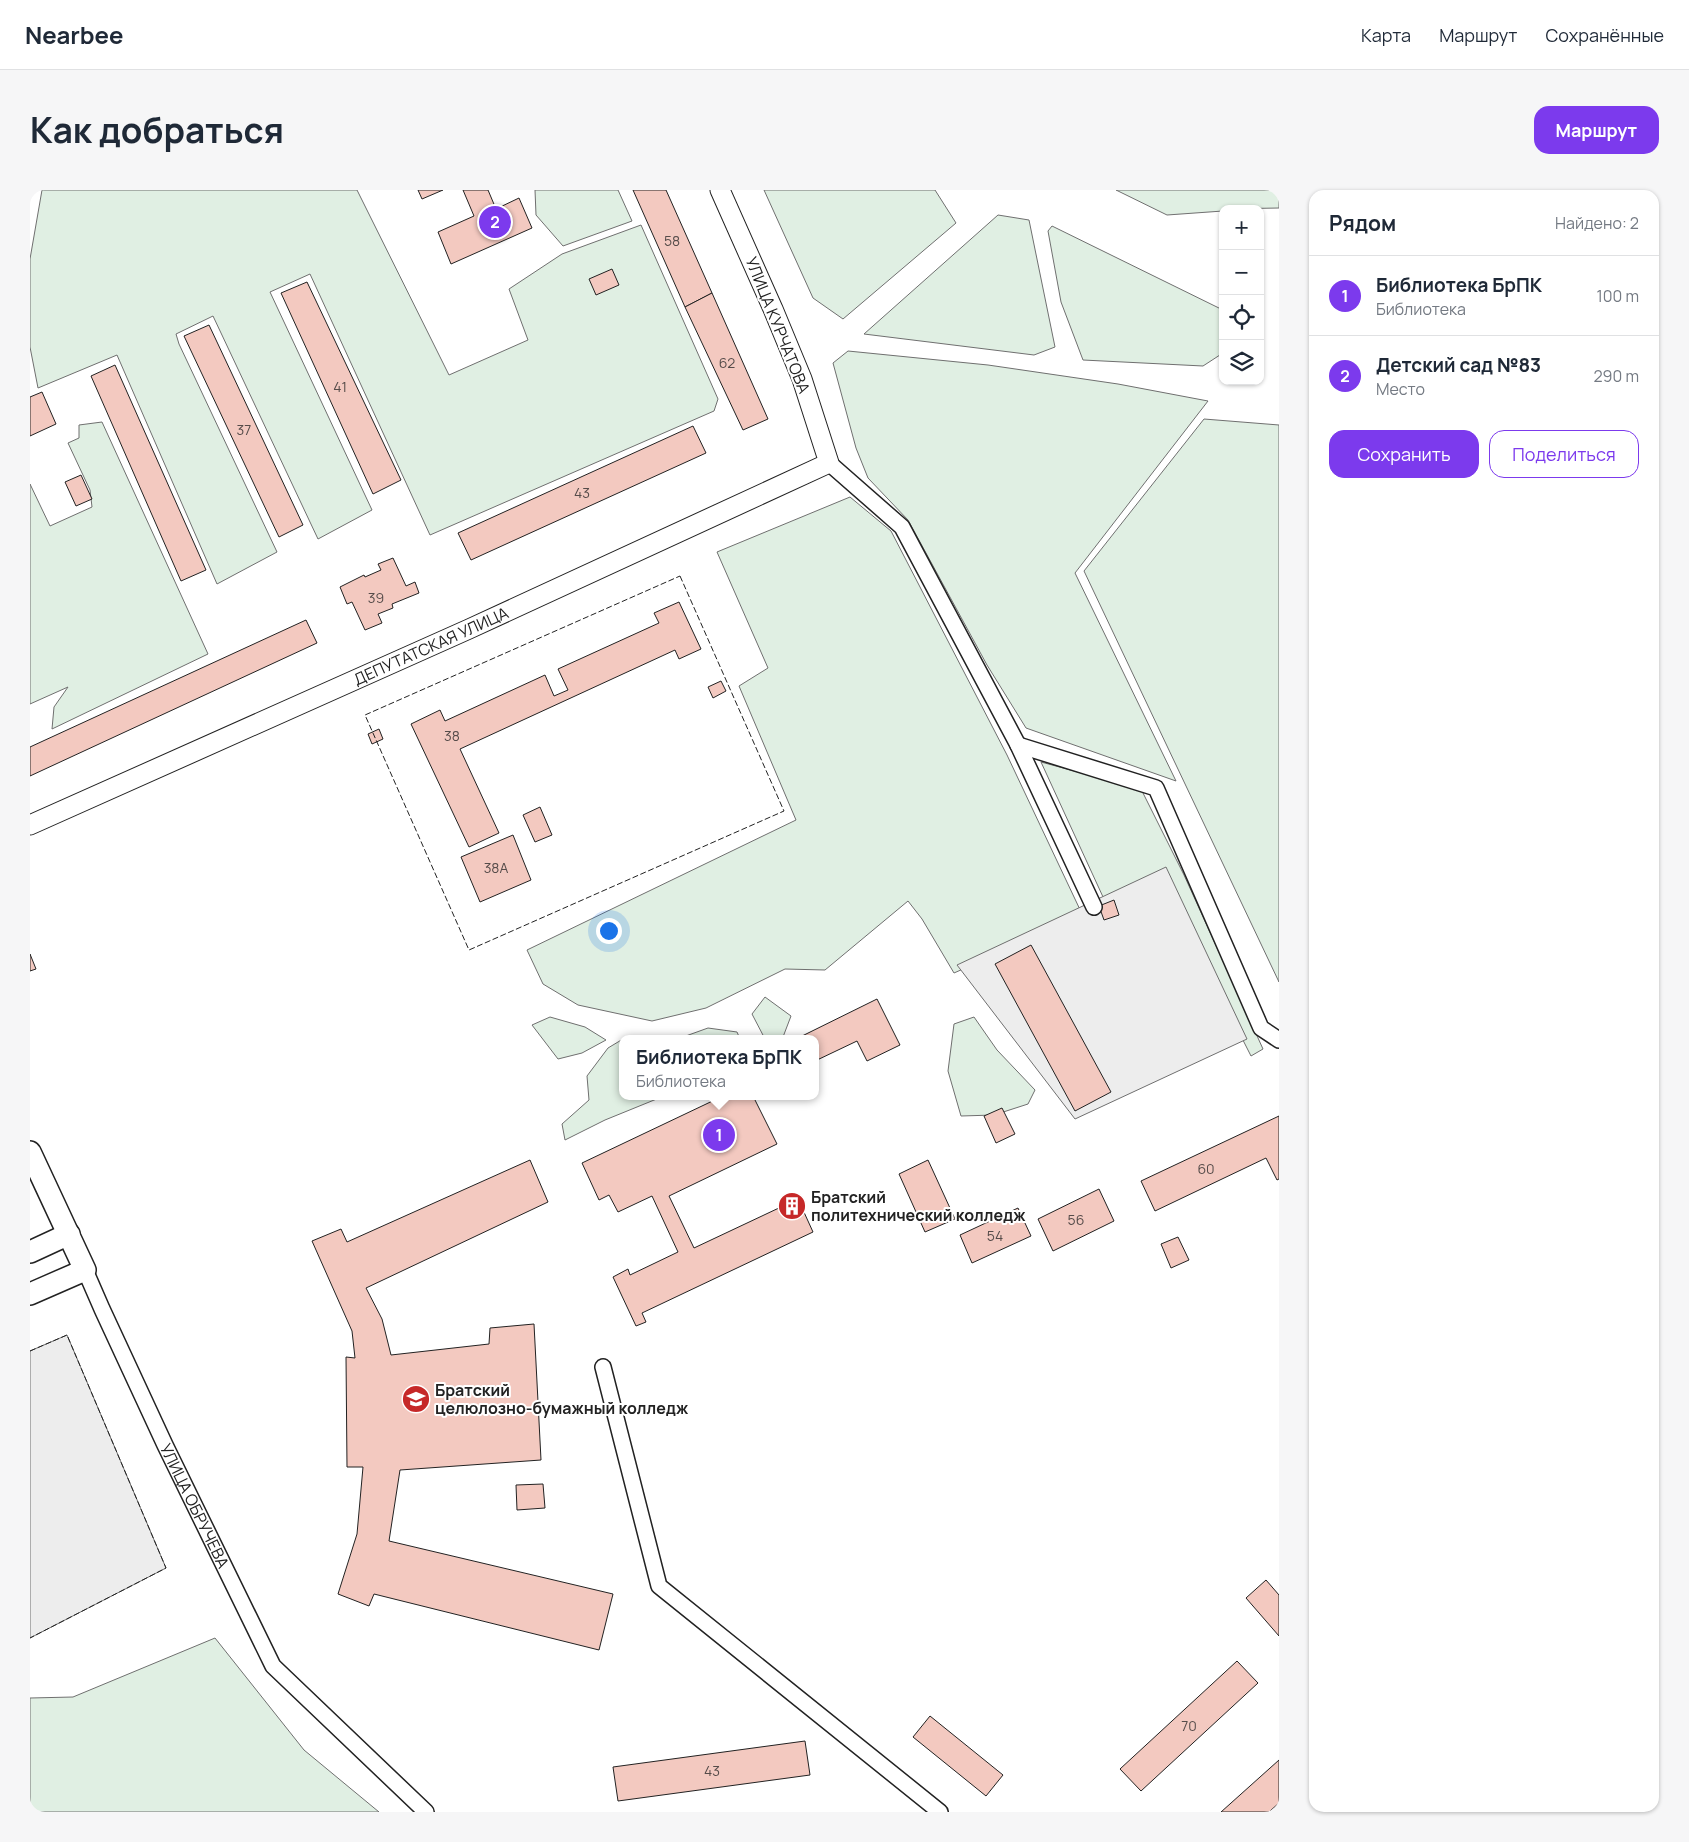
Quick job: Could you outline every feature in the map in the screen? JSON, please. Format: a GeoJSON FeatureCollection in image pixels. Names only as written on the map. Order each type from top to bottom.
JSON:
{"type":"FeatureCollection","features":[{"type":"Feature","properties":{"kind":"main road","name":"УЛИЦА ОБРУЧЕВА"},"geometry":{"type":"LineString","coordinates":[[30,1152],[85,1270]]}},
{"type":"Feature","properties":{"kind":"main road"},"geometry":{"type":"LineString","coordinates":[[30,1252],[69,1234]]}},
{"type":"Feature","properties":{"kind":"main road"},"geometry":{"type":"LineString","coordinates":[[30,1294],[85,1270]]}},
{"type":"Feature","properties":{"kind":"street","name":"УЛИЦА КУРЧАТОВА"},"geometry":{"type":"LineString","coordinates":[[720,190],[802,379],[829,463]]}},
{"type":"Feature","properties":{"kind":"street"},"geometry":{"type":"LineString","coordinates":[[829,463],[902,526],[1018,744],[1094,908]]}},
{"type":"Feature","properties":{"kind":"street","name":"ДЕПУТАТСКАЯ УЛИЦА"},"geometry":{"type":"LineString","coordinates":[[30,825],[451,637],[829,463]]}},
{"type":"Feature","properties":{"kind":"street"},"geometry":{"type":"LineString","coordinates":[[1018,744],[1156,788],[1261,1028],[1279,1040]]}},
{"type":"Feature","properties":{"kind":"street","name":"УЛИЦА ОБРУЧЕВА"},"geometry":{"type":"LineString","coordinates":[[85,1270],[165,1445],[273,1666],[426,1812]]}},
{"type":"Feature","properties":{"kind":"street"},"geometry":{"type":"LineString","coordinates":[[603,1367],[659,1586],[940,1812]]}},
{"type":"Feature","properties":{"kind":"green space"},"geometry":{"type":"Polygon","coordinates":[[[42,190],[357,190],[449,375],[528,340],[509,289],[562,254],[641,225],[718,399],[714,411],[430,535],[310,274],[270,292],[372,510],[318,539],[213,316],[176,334],[277,552],[217,584],[117,355],[38,388],[30,347],[30,259],[42,190]]]}},
{"type":"Feature","properties":{"kind":"green space"},"geometry":{"type":"Polygon","coordinates":[[[535,190],[618,190],[632,221],[563,246],[536,215],[535,190]]]}},
{"type":"Feature","properties":{"kind":"green space"},"geometry":{"type":"Polygon","coordinates":[[[764,190],[935,190],[956,223],[843,319],[813,298],[764,190]]]}},
{"type":"Feature","properties":{"kind":"green space"},"geometry":{"type":"Polygon","coordinates":[[[1116,190],[1279,190],[1279,208],[1264,208],[1264,205],[1219,205],[1219,211],[1167,215],[1116,190]]]}},
{"type":"Feature","properties":{"kind":"green space"},"geometry":{"type":"Polygon","coordinates":[[[998,215],[1029,220],[1055,347],[1034,355],[864,334],[998,215]]]}},
{"type":"Feature","properties":{"kind":"green space"},"geometry":{"type":"Polygon","coordinates":[[[1052,226],[1219,308],[1219,356],[1203,366],[1083,360],[1061,302],[1048,231],[1052,226]]]}},
{"type":"Feature","properties":{"kind":"green space"},"geometry":{"type":"Polygon","coordinates":[[[848,351],[988,365],[1118,384],[1208,401],[1075,573],[1176,781],[1026,728],[987,665],[908,520],[868,478],[856,448],[833,363],[848,351]]]}},
{"type":"Feature","properties":{"kind":"green space"},"geometry":{"type":"Polygon","coordinates":[[[1204,419],[1279,425],[1279,982],[1084,571],[1204,419]]]}},
{"type":"Feature","properties":{"kind":"green space"},"geometry":{"type":"Polygon","coordinates":[[[102,422],[208,654],[52,729],[54,707],[68,687],[30,704],[30,484],[50,526],[92,507],[90,490],[68,443],[79,438],[79,425],[102,422]]]}},
{"type":"Feature","properties":{"kind":"green space"},"geometry":{"type":"Polygon","coordinates":[[[850,497],[891,531],[1007,755],[1083,916],[954,973],[922,919],[908,901],[825,970],[785,969],[706,1008],[652,1021],[578,1005],[543,984],[527,950],[796,820],[739,686],[768,668],[717,552],[850,497]]]}},
{"type":"Feature","properties":{"kind":"green space"},"geometry":{"type":"Polygon","coordinates":[[[1041,762],[1141,789],[1184,875],[1263,1049],[1251,1056],[1166,888],[1109,910],[1041,762]]]}},
{"type":"Feature","properties":{"kind":"green space"},"geometry":{"type":"Polygon","coordinates":[[[765,997],[791,1016],[784,1035],[763,1035],[752,1014],[765,997]]]}},
{"type":"Feature","properties":{"kind":"green space"},"geometry":{"type":"Polygon","coordinates":[[[550,1017],[585,1027],[606,1040],[582,1053],[558,1059],[532,1025],[550,1017]]]}},
{"type":"Feature","properties":{"kind":"green space"},"geometry":{"type":"Polygon","coordinates":[[[974,1017],[997,1050],[1035,1090],[1028,1104],[994,1115],[961,1116],[948,1071],[954,1024],[974,1017]]]}},
{"type":"Feature","properties":{"kind":"green space"},"geometry":{"type":"Polygon","coordinates":[[[708,1028],[737,1032],[738,1035],[689,1035],[708,1028]]]}},
{"type":"Feature","properties":{"kind":"green space"},"geometry":{"type":"Polygon","coordinates":[[[619,1041],[619,1100],[654,1100],[605,1120],[565,1140],[562,1124],[589,1100],[587,1076],[608,1048],[619,1041]]]}},
{"type":"Feature","properties":{"kind":"green space"},"geometry":{"type":"Polygon","coordinates":[[[215,1638],[304,1750],[379,1812],[30,1812],[30,1698],[73,1697],[215,1638]]]}},
{"type":"Feature","properties":{"kind":"shaded area"},"geometry":{"type":"Polygon","coordinates":[[[1166,867],[1247,1039],[1075,1119],[957,965],[1166,867]]]}},
{"type":"Feature","properties":{"kind":"shaded area"},"geometry":{"type":"Polygon","coordinates":[[[67,1335],[166,1568],[30,1638],[30,1351],[67,1335]]]}},
{"type":"Feature","properties":{"kind":"building"},"geometry":{"type":"Polygon","coordinates":[[[418,190],[443,190],[422,199],[418,190]]]}},
{"type":"Feature","properties":{"kind":"building"},"geometry":{"type":"Polygon","coordinates":[[[463,190],[488,190],[496,209],[519,198],[532,228],[451,264],[438,232],[474,216],[463,190]]]}},
{"type":"Feature","properties":{"kind":"building"},"geometry":{"type":"Polygon","coordinates":[[[633,190],[666,190],[712,293],[685,307],[633,190]]]}},
{"type":"Feature","properties":{"kind":"building"},"geometry":{"type":"Polygon","coordinates":[[[612,269],[619,285],[596,295],[589,279],[612,269]]]}},
{"type":"Feature","properties":{"kind":"building"},"geometry":{"type":"Polygon","coordinates":[[[307,282],[401,480],[373,494],[281,293],[307,282]]]}},
{"type":"Feature","properties":{"kind":"building"},"geometry":{"type":"Polygon","coordinates":[[[712,293],[768,419],[743,430],[685,307],[712,293]]]}},
{"type":"Feature","properties":{"kind":"building"},"geometry":{"type":"Polygon","coordinates":[[[209,325],[303,525],[279,537],[184,336],[209,325]]]}},
{"type":"Feature","properties":{"kind":"building"},"geometry":{"type":"Polygon","coordinates":[[[115,365],[206,570],[181,581],[91,376],[115,365]]]}},
{"type":"Feature","properties":{"kind":"building"},"geometry":{"type":"Polygon","coordinates":[[[42,392],[56,424],[30,436],[30,397],[42,392]]]}},
{"type":"Feature","properties":{"kind":"building"},"geometry":{"type":"Polygon","coordinates":[[[693,426],[706,453],[471,560],[458,533],[693,426]]]}},
{"type":"Feature","properties":{"kind":"building"},"geometry":{"type":"Polygon","coordinates":[[[81,475],[92,499],[76,506],[65,482],[81,475]]]}},
{"type":"Feature","properties":{"kind":"building"},"geometry":{"type":"Polygon","coordinates":[[[393,558],[406,586],[415,582],[419,593],[392,604],[393,608],[378,614],[382,623],[365,630],[352,602],[347,604],[340,587],[364,575],[365,577],[381,570],[378,564],[393,558]]]}},
{"type":"Feature","properties":{"kind":"building"},"geometry":{"type":"Polygon","coordinates":[[[679,602],[701,649],[679,659],[675,650],[460,749],[499,833],[469,847],[411,724],[440,710],[445,721],[545,675],[554,696],[568,690],[558,669],[659,623],[654,613],[679,602]]]}},
{"type":"Feature","properties":{"kind":"building"},"geometry":{"type":"Polygon","coordinates":[[[306,620],[317,643],[30,776],[30,747],[306,620]]]}},
{"type":"Feature","properties":{"kind":"building"},"geometry":{"type":"Polygon","coordinates":[[[721,681],[726,691],[713,698],[708,687],[721,681]]]}},
{"type":"Feature","properties":{"kind":"building"},"geometry":{"type":"Polygon","coordinates":[[[379,729],[383,739],[372,744],[368,734],[379,729]]]}},
{"type":"Feature","properties":{"kind":"building"},"geometry":{"type":"Polygon","coordinates":[[[540,807],[552,835],[535,842],[523,815],[540,807]]]}},
{"type":"Feature","properties":{"kind":"building"},"geometry":{"type":"Polygon","coordinates":[[[513,835],[531,880],[480,902],[461,857],[513,835]]]}},
{"type":"Feature","properties":{"kind":"building"},"geometry":{"type":"Polygon","coordinates":[[[1114,900],[1119,915],[1104,920],[1099,906],[1114,900]]]}},
{"type":"Feature","properties":{"kind":"building"},"geometry":{"type":"Polygon","coordinates":[[[1031,945],[1111,1092],[1075,1111],[995,964],[1031,945]]]}},
{"type":"Feature","properties":{"kind":"building"},"geometry":{"type":"Polygon","coordinates":[[[30,954],[36,969],[30,971],[30,954]]]}},
{"type":"Feature","properties":{"kind":"building"},"geometry":{"type":"Polygon","coordinates":[[[877,999],[900,1045],[867,1061],[857,1041],[819,1059],[819,1035],[804,1035],[877,999]]]}},
{"type":"Feature","properties":{"kind":"building","name":"Братский политехнический колледж"},"geometry":{"type":"Polygon","coordinates":[[[715,1100],[755,1100],[777,1144],[669,1196],[694,1248],[798,1199],[813,1232],[642,1313],[646,1322],[636,1326],[613,1277],[628,1269],[630,1275],[678,1252],[652,1196],[618,1212],[609,1195],[599,1200],[582,1163],[715,1100]]]}},
{"type":"Feature","properties":{"kind":"building"},"geometry":{"type":"Polygon","coordinates":[[[1002,1108],[1015,1134],[996,1143],[984,1116],[1002,1108]]]}},
{"type":"Feature","properties":{"kind":"building"},"geometry":{"type":"Polygon","coordinates":[[[1279,1116],[1279,1179],[1277,1180],[1266,1158],[1155,1211],[1141,1181],[1279,1116]]]}},
{"type":"Feature","properties":{"kind":"building"},"geometry":{"type":"Polygon","coordinates":[[[530,1160],[548,1202],[366,1288],[382,1319],[391,1355],[489,1344],[490,1328],[534,1324],[541,1460],[400,1470],[389,1541],[613,1594],[599,1650],[374,1594],[369,1606],[338,1594],[357,1534],[363,1467],[347,1467],[346,1357],[355,1358],[352,1331],[312,1241],[341,1229],[347,1242],[530,1160]]]}},
{"type":"Feature","properties":{"kind":"building"},"geometry":{"type":"Polygon","coordinates":[[[928,1160],[955,1219],[925,1232],[899,1174],[928,1160]]]}},
{"type":"Feature","properties":{"kind":"building"},"geometry":{"type":"Polygon","coordinates":[[[1099,1189],[1114,1221],[1053,1251],[1038,1219],[1099,1189]]]}},
{"type":"Feature","properties":{"kind":"building"},"geometry":{"type":"Polygon","coordinates":[[[1018,1208],[1031,1236],[972,1263],[960,1235],[1018,1208]]]}},
{"type":"Feature","properties":{"kind":"building"},"geometry":{"type":"Polygon","coordinates":[[[1178,1237],[1189,1260],[1171,1268],[1161,1244],[1178,1237]]]}},
{"type":"Feature","properties":{"kind":"building"},"geometry":{"type":"Polygon","coordinates":[[[543,1484],[545,1508],[517,1510],[516,1485],[543,1484]]]}},
{"type":"Feature","properties":{"kind":"building"},"geometry":{"type":"Polygon","coordinates":[[[1266,1580],[1279,1595],[1279,1636],[1246,1598],[1266,1580]]]}},
{"type":"Feature","properties":{"kind":"building"},"geometry":{"type":"Polygon","coordinates":[[[1237,1661],[1258,1683],[1141,1791],[1120,1769],[1237,1661]]]}},
{"type":"Feature","properties":{"kind":"building"},"geometry":{"type":"Polygon","coordinates":[[[930,1716],[1003,1775],[986,1796],[913,1737],[930,1716]]]}},
{"type":"Feature","properties":{"kind":"building"},"geometry":{"type":"Polygon","coordinates":[[[805,1741],[810,1775],[618,1801],[613,1767],[805,1741]]]}},
{"type":"Feature","properties":{"kind":"building"},"geometry":{"type":"Polygon","coordinates":[[[1279,1760],[1279,1803],[1269,1812],[1221,1812],[1279,1760]]]}},
{"type":"Feature","properties":{"kind":"fence"},"geometry":{"type":"LineString","coordinates":[[680,576],[784,811],[469,950],[365,715],[680,576]]}},
{"type":"Feature","properties":{"kind":"fence"},"geometry":{"type":"LineString","coordinates":[[30,1351],[67,1335],[166,1568],[30,1638]]}},
{"type":"Feature","properties":{"kind":"place","name":"Детский сад №83"},"geometry":{"type":"Point","coordinates":[495,222]}},
{"type":"Feature","properties":{"kind":"place","name":"Библиотека БрПК"},"geometry":{"type":"Point","coordinates":[719,1135]}},
{"type":"Feature","properties":{"kind":"place","name":"Братский политехнический колледж"},"geometry":{"type":"Point","coordinates":[792,1206]}},
{"type":"Feature","properties":{"kind":"place","name":"Братский целюлозно-бумажный колледж"},"geometry":{"type":"Point","coordinates":[416,1399]}}]}
